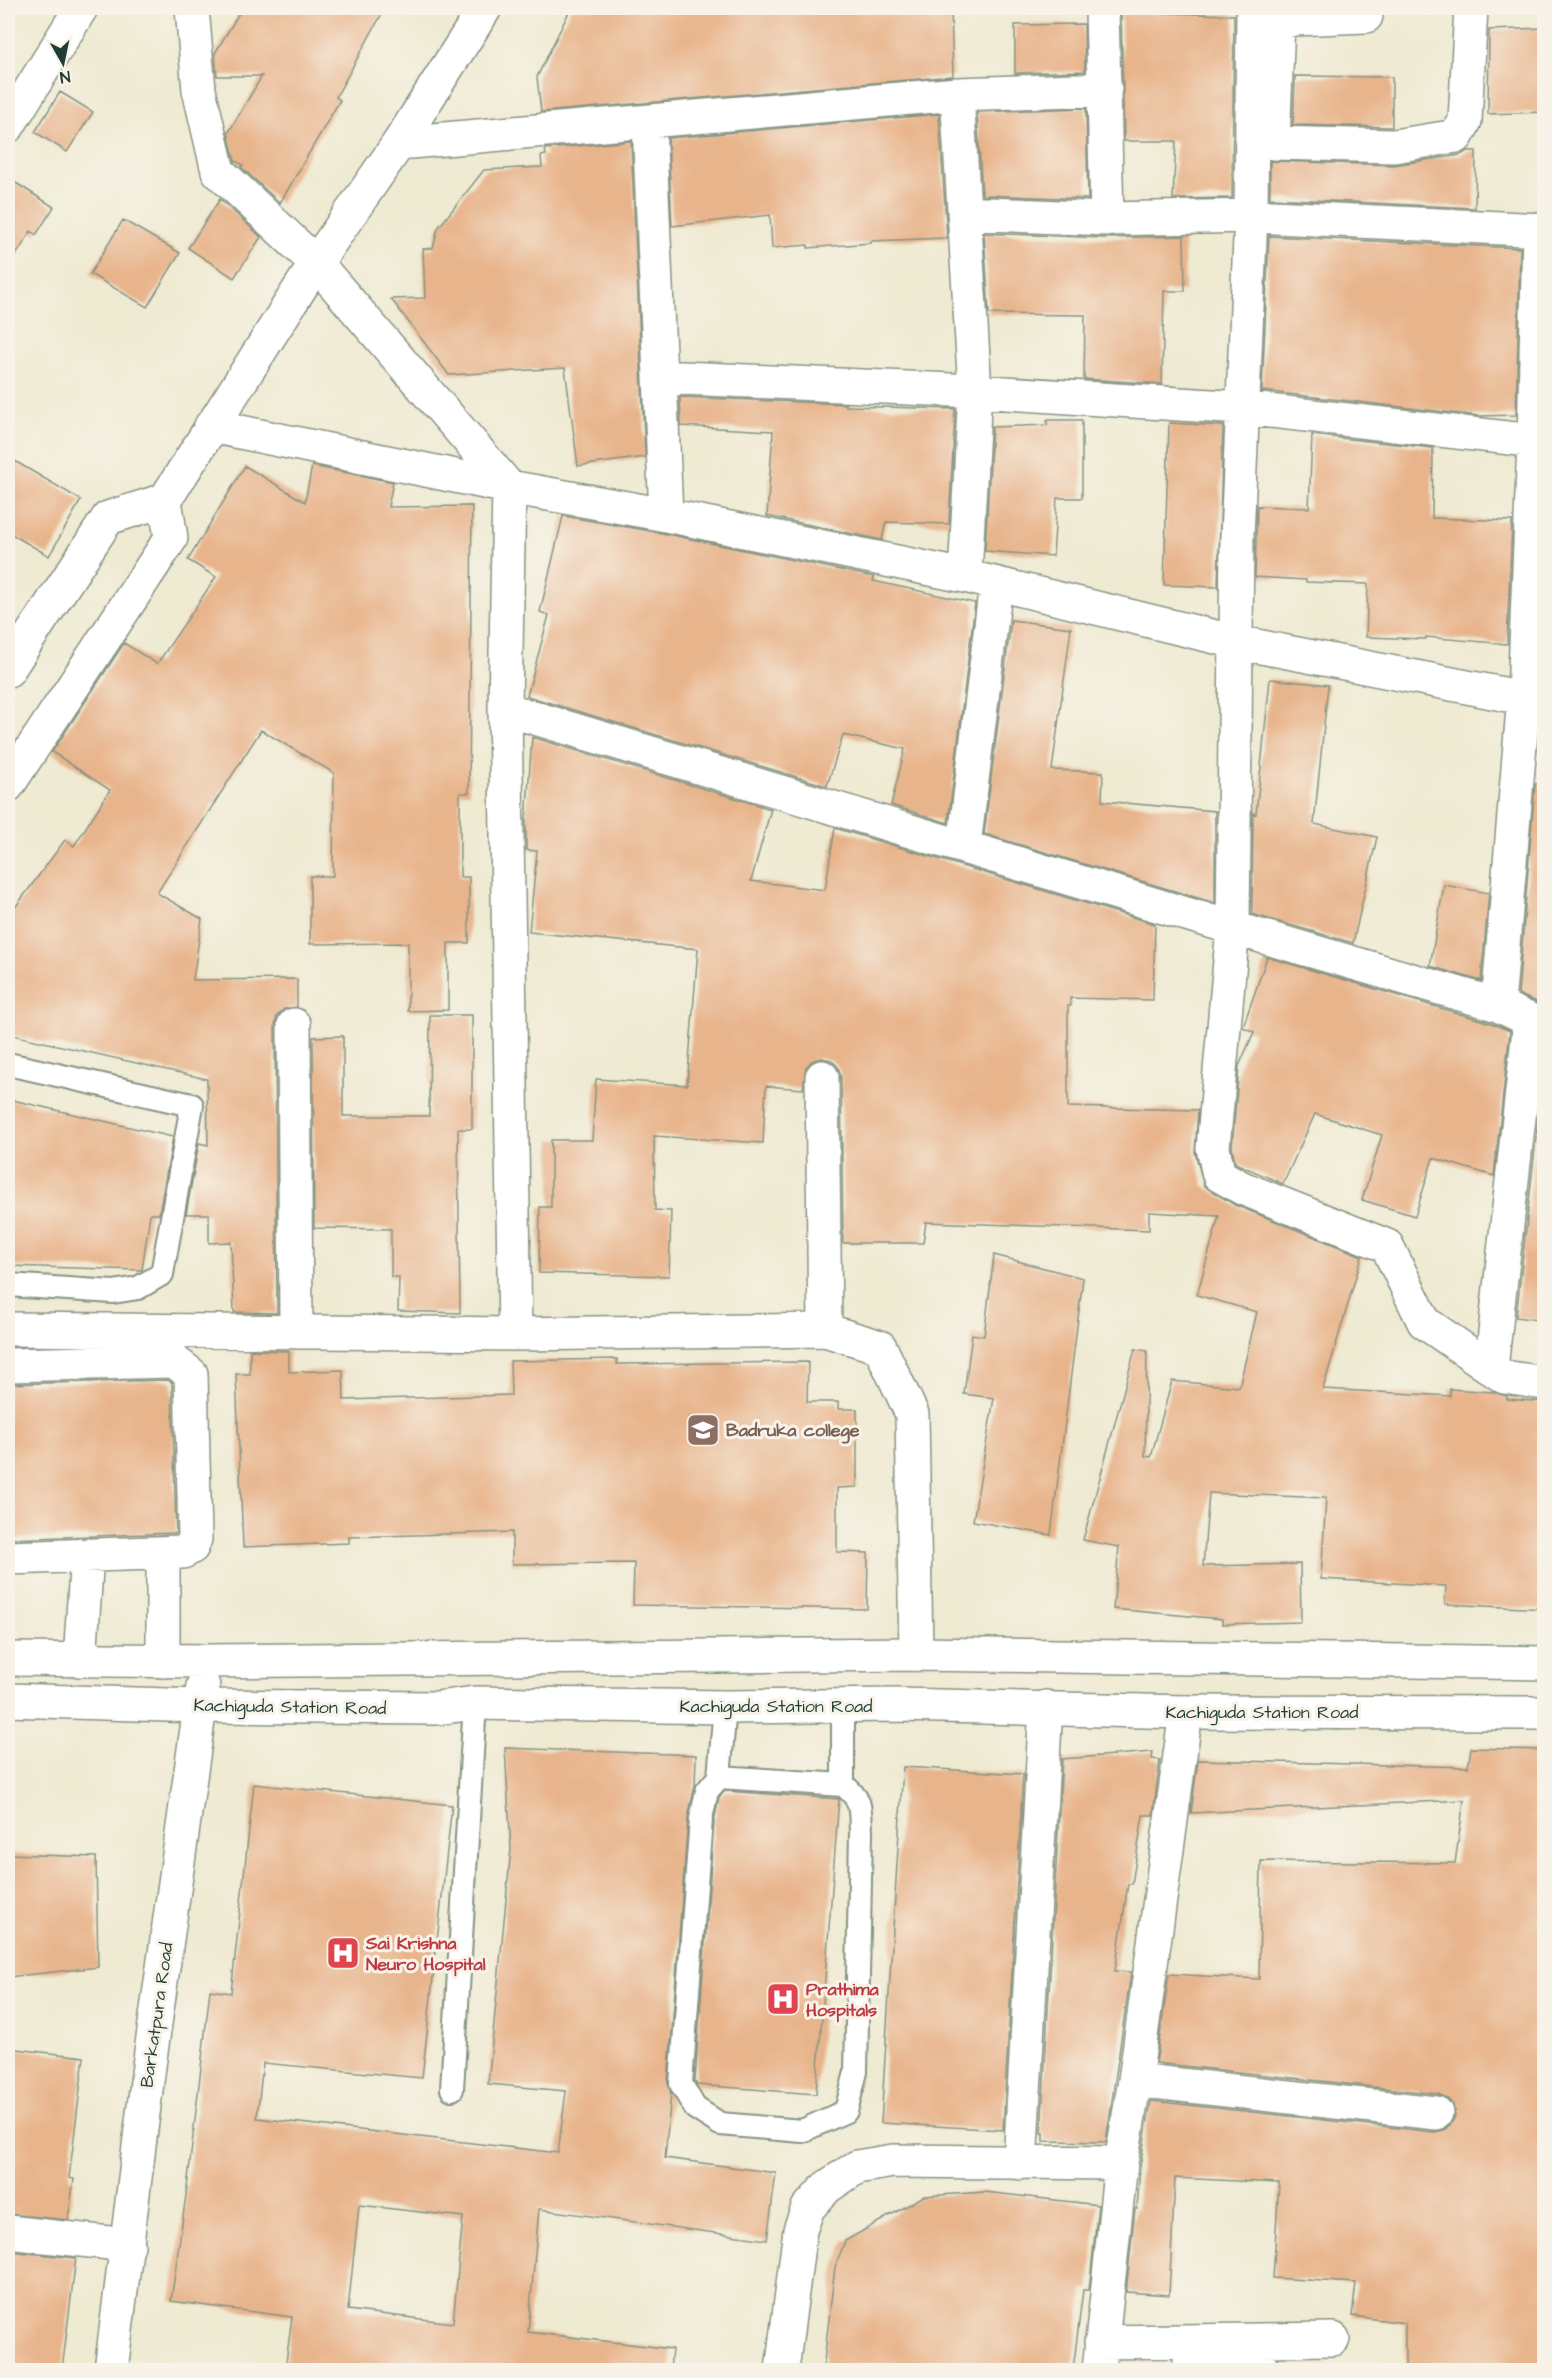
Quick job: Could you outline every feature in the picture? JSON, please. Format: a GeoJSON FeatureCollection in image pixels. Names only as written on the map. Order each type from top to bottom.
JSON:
{"type":"FeatureCollection","features":[{"type":"Feature","properties":{"kind":"street"},"geometry":{"type":"LineString","coordinates":[[8,126],[81,8]]}},
{"type":"Feature","properties":{"kind":"street"},"geometry":{"type":"LineString","coordinates":[[192,8],[199,90],[218,171],[316,263],[509,488],[505,709],[515,1334]]}},
{"type":"Feature","properties":{"kind":"street"},"geometry":{"type":"LineString","coordinates":[[8,670],[108,518],[165,500],[316,263],[399,143],[485,8]]}},
{"type":"Feature","properties":{"kind":"street"},"geometry":{"type":"LineString","coordinates":[[1102,8],[1107,219]]}},
{"type":"Feature","properties":{"kind":"street"},"geometry":{"type":"LineString","coordinates":[[1253,8],[1273,143],[1394,146],[1457,136],[1465,121],[1471,8]]}},
{"type":"Feature","properties":{"kind":"street"},"geometry":{"type":"LineString","coordinates":[[1365,8],[1366,16],[1302,18],[1278,23],[1269,115],[1251,216],[1236,642],[1233,928],[1213,1148],[1219,1175],[1242,1188],[1387,1246],[1424,1322],[1504,1377],[1545,1383]]}},
{"type":"Feature","properties":{"kind":"street"},"geometry":{"type":"LineString","coordinates":[[399,143],[649,123],[957,94],[1105,89]]}},
{"type":"Feature","properties":{"kind":"street"},"geometry":{"type":"LineString","coordinates":[[957,94],[975,391],[965,576]]}},
{"type":"Feature","properties":{"kind":"street"},"geometry":{"type":"LineString","coordinates":[[649,123],[666,515]]}},
{"type":"Feature","properties":{"kind":"street"},"geometry":{"type":"LineString","coordinates":[[964,213],[1107,219],[1251,216],[1542,230],[1534,699],[1498,1005]]}},
{"type":"Feature","properties":{"kind":"street"},"geometry":{"type":"LineString","coordinates":[[660,377],[975,391],[1243,408],[1539,442]]}},
{"type":"Feature","properties":{"kind":"street"},"geometry":{"type":"LineString","coordinates":[[211,426],[509,488],[666,515],[965,576],[1236,642],[1534,699]]}},
{"type":"Feature","properties":{"kind":"street"},"geometry":{"type":"LineString","coordinates":[[8,785],[171,538],[165,500]]}},
{"type":"Feature","properties":{"kind":"street"},"geometry":{"type":"LineString","coordinates":[[964,846],[996,584]]}},
{"type":"Feature","properties":{"kind":"street"},"geometry":{"type":"LineString","coordinates":[[505,709],[1233,928],[1498,1005],[1537,1022],[1491,1368]]}},
{"type":"Feature","properties":{"kind":"street"},"geometry":{"type":"LineString","coordinates":[[294,1024],[296,1332]]}},
{"type":"Feature","properties":{"kind":"street"},"geometry":{"type":"LineString","coordinates":[[822,1077],[825,1330]]}},
{"type":"Feature","properties":{"kind":"street"},"geometry":{"type":"LineString","coordinates":[[8,1329],[515,1334],[825,1330],[880,1347],[912,1413],[916,1654]]}},
{"type":"Feature","properties":{"kind":"street"},"geometry":{"type":"LineString","coordinates":[[8,1365],[174,1361],[191,1374],[195,1539],[192,1546],[183,1552],[8,1558]]}},
{"type":"Feature","properties":{"kind":"street"},"geometry":{"type":"LineString","coordinates":[[163,1553],[163,1661]]}},
{"type":"Feature","properties":{"kind":"street"},"geometry":{"type":"LineString","coordinates":[[80,1660],[87,1555]]}},
{"type":"Feature","properties":{"kind":"street"},"geometry":{"type":"LineString","coordinates":[[8,1659],[207,1661],[916,1654],[1545,1663]]}},
{"type":"Feature","properties":{"kind":"street","name":"Barkatpura Road"},"geometry":{"type":"LineString","coordinates":[[111,2370],[149,2066],[207,1661]]}},
{"type":"Feature","properties":{"kind":"street","name":"Kachiguda Station Road"},"geometry":{"type":"LineString","coordinates":[[8,1700],[200,1706],[437,1708],[475,1703],[725,1707],[843,1705],[1046,1707],[1186,1712],[1545,1713]]}},
{"type":"Feature","properties":{"kind":"street"},"geometry":{"type":"LineString","coordinates":[[1020,2163],[1046,1707]]}},
{"type":"Feature","properties":{"kind":"street"},"geometry":{"type":"LineString","coordinates":[[1100,2356],[1120,2163],[1135,2080],[1186,1712]]}},
{"type":"Feature","properties":{"kind":"street"},"geometry":{"type":"LineString","coordinates":[[1135,2080],[1436,2113]]}},
{"type":"Feature","properties":{"kind":"street"},"geometry":{"type":"LineString","coordinates":[[782,2370],[800,2230],[808,2208],[826,2187],[857,2167],[893,2161],[1120,2163]]}},
{"type":"Feature","properties":{"kind":"street"},"geometry":{"type":"LineString","coordinates":[[8,2232],[128,2245]]}},
{"type":"Feature","properties":{"kind":"street"},"geometry":{"type":"LineString","coordinates":[[1100,2356],[1333,2339]]}},
{"type":"Feature","properties":{"kind":"street"},"geometry":{"type":"LineString","coordinates":[[1100,2356],[1256,2364],[1264,2370]]}},
{"type":"Feature","properties":{"kind":"lane"},"geometry":{"type":"LineString","coordinates":[[8,1064],[192,1105],[162,1274],[138,1288],[113,1292],[8,1285]]}},
{"type":"Feature","properties":{"kind":"lane"},"geometry":{"type":"LineString","coordinates":[[452,2089],[475,1703]]}},
{"type":"Feature","properties":{"kind":"lane"},"geometry":{"type":"LineString","coordinates":[[843,1705],[843,1785]]}},
{"type":"Feature","properties":{"kind":"lane"},"geometry":{"type":"LineString","coordinates":[[719,1777],[843,1785],[855,1794],[860,1809],[856,2072],[846,2111],[802,2131],[720,2124],[695,2108],[681,2084],[701,1819],[707,1791],[719,1777],[725,1707]]}},
{"type":"Feature","properties":{"kind":"building"},"geometry":{"type":"Polygon","coordinates":[[[242,8],[385,8],[336,97],[340,100],[280,203],[241,167],[243,165],[235,161],[228,133],[262,76],[217,76],[215,53],[242,8]]]}},
{"type":"Feature","properties":{"kind":"building"},"geometry":{"type":"Polygon","coordinates":[[[571,8],[857,8],[857,12],[951,8],[953,76],[541,112],[537,77],[571,8]]]}},
{"type":"Feature","properties":{"kind":"building"},"geometry":{"type":"Polygon","coordinates":[[[1121,12],[1234,15],[1232,198],[1173,199],[1176,141],[1124,141],[1121,12]]]}},
{"type":"Feature","properties":{"kind":"building"},"geometry":{"type":"Polygon","coordinates":[[[1084,24],[1085,71],[1015,73],[1015,25],[1084,24]]]}},
{"type":"Feature","properties":{"kind":"building"},"geometry":{"type":"Polygon","coordinates":[[[1545,28],[1545,112],[1488,114],[1489,30],[1545,28]]]}},
{"type":"Feature","properties":{"kind":"building"},"geometry":{"type":"Polygon","coordinates":[[[1295,76],[1392,77],[1392,127],[1293,125],[1295,76]]]}},
{"type":"Feature","properties":{"kind":"building"},"geometry":{"type":"Polygon","coordinates":[[[60,92],[93,112],[67,152],[35,132],[60,92]]]}},
{"type":"Feature","properties":{"kind":"building"},"geometry":{"type":"Polygon","coordinates":[[[1086,108],[1088,199],[982,195],[977,112],[1086,108]]]}},
{"type":"Feature","properties":{"kind":"building"},"geometry":{"type":"Polygon","coordinates":[[[939,114],[947,238],[871,241],[871,243],[808,248],[808,245],[772,248],[770,215],[672,226],[668,138],[939,114]]]}},
{"type":"Feature","properties":{"kind":"building"},"geometry":{"type":"Polygon","coordinates":[[[631,141],[645,457],[578,466],[565,368],[449,375],[391,299],[425,298],[423,249],[433,248],[438,228],[484,170],[542,167],[541,156],[546,155],[545,149],[631,141]]]}},
{"type":"Feature","properties":{"kind":"building"},"geometry":{"type":"Polygon","coordinates":[[[1468,151],[1476,151],[1475,208],[1270,198],[1270,161],[1394,165],[1460,155],[1468,151]]]}},
{"type":"Feature","properties":{"kind":"building"},"geometry":{"type":"Polygon","coordinates":[[[8,178],[54,207],[36,235],[31,231],[8,268],[8,178]]]}},
{"type":"Feature","properties":{"kind":"building"},"geometry":{"type":"Polygon","coordinates":[[[220,199],[261,237],[234,278],[188,248],[220,199]]]}},
{"type":"Feature","properties":{"kind":"building"},"geometry":{"type":"Polygon","coordinates":[[[123,220],[180,253],[147,307],[90,274],[123,220]]]}},
{"type":"Feature","properties":{"kind":"building"},"geometry":{"type":"Polygon","coordinates":[[[984,233],[1106,238],[1184,236],[1185,291],[1164,291],[1162,384],[1084,379],[1085,315],[989,314],[984,233]]]}},
{"type":"Feature","properties":{"kind":"building"},"geometry":{"type":"Polygon","coordinates":[[[1269,236],[1520,248],[1516,415],[1479,416],[1262,391],[1269,236]]]}},
{"type":"Feature","properties":{"kind":"building"},"geometry":{"type":"Polygon","coordinates":[[[680,397],[955,409],[949,524],[886,522],[882,540],[767,516],[773,431],[681,426],[680,397]]]}},
{"type":"Feature","properties":{"kind":"building"},"geometry":{"type":"Polygon","coordinates":[[[1047,420],[1082,420],[1082,498],[1057,498],[1053,556],[985,551],[992,427],[1047,425],[1047,420]]]}},
{"type":"Feature","properties":{"kind":"building"},"geometry":{"type":"Polygon","coordinates":[[[1169,423],[1223,426],[1218,587],[1164,585],[1169,423]]]}},
{"type":"Feature","properties":{"kind":"building"},"geometry":{"type":"Polygon","coordinates":[[[1312,435],[1433,448],[1432,518],[1512,521],[1507,644],[1426,637],[1426,639],[1366,637],[1368,584],[1306,582],[1306,580],[1255,577],[1257,506],[1309,508],[1312,435]]]}},
{"type":"Feature","properties":{"kind":"building"},"geometry":{"type":"Polygon","coordinates":[[[8,457],[81,500],[49,556],[8,532],[8,457]]]}},
{"type":"Feature","properties":{"kind":"building"},"geometry":{"type":"Polygon","coordinates":[[[245,466],[305,502],[312,466],[393,482],[388,507],[472,506],[469,793],[460,793],[460,877],[469,877],[469,943],[448,943],[448,1010],[408,1011],[408,943],[310,944],[310,876],[333,876],[334,773],[261,730],[157,893],[202,919],[193,980],[297,979],[297,1007],[284,1009],[277,1016],[275,1025],[277,1313],[234,1312],[231,1242],[209,1243],[209,1214],[186,1214],[199,1143],[208,1145],[207,1079],[8,1034],[8,917],[65,840],[74,846],[110,790],[52,752],[124,643],[157,664],[216,577],[188,560],[245,466]]]}},
{"type":"Feature","properties":{"kind":"building"},"geometry":{"type":"Polygon","coordinates":[[[563,516],[662,533],[874,577],[873,581],[975,603],[948,823],[891,805],[905,749],[843,735],[827,786],[527,696],[549,615],[540,612],[563,516]]]}},
{"type":"Feature","properties":{"kind":"building"},"geometry":{"type":"Polygon","coordinates":[[[1011,620],[1071,628],[1052,770],[1103,772],[1102,801],[1215,811],[1215,903],[984,834],[1011,620]]]}},
{"type":"Feature","properties":{"kind":"building"},"geometry":{"type":"Polygon","coordinates":[[[1270,679],[1328,685],[1314,824],[1377,837],[1353,943],[1252,914],[1253,813],[1256,814],[1270,679]]]}},
{"type":"Feature","properties":{"kind":"building"},"geometry":{"type":"Polygon","coordinates":[[[532,737],[771,809],[751,881],[825,890],[835,828],[1155,924],[1153,1000],[1070,998],[1071,1006],[1068,1006],[1068,1107],[1198,1110],[1195,1152],[1204,1186],[1235,1205],[1362,1256],[1323,1389],[1450,1396],[1450,1389],[1493,1392],[1507,1396],[1507,1399],[1545,1402],[1545,1609],[1445,1604],[1446,1586],[1321,1579],[1326,1498],[1209,1493],[1203,1566],[1300,1564],[1301,1622],[1222,1624],[1222,1619],[1113,1609],[1119,1547],[1083,1540],[1135,1349],[1147,1351],[1145,1456],[1151,1457],[1172,1381],[1239,1387],[1257,1312],[1197,1295],[1219,1216],[1149,1212],[1149,1230],[926,1222],[923,1243],[843,1243],[841,1077],[838,1067],[831,1060],[821,1058],[812,1061],[806,1067],[803,1089],[766,1086],[763,1143],[654,1136],[655,1210],[671,1211],[669,1276],[539,1273],[540,1207],[551,1207],[551,1140],[592,1140],[596,1079],[687,1085],[698,949],[529,932],[537,851],[526,850],[532,737]]]}},
{"type":"Feature","properties":{"kind":"building"},"geometry":{"type":"Polygon","coordinates":[[[1535,784],[1545,785],[1545,1009],[1538,1003],[1518,994],[1535,784]]]}},
{"type":"Feature","properties":{"kind":"building"},"geometry":{"type":"Polygon","coordinates":[[[1444,885],[1489,893],[1481,981],[1430,966],[1444,885]]]}},
{"type":"Feature","properties":{"kind":"building"},"geometry":{"type":"Polygon","coordinates":[[[1267,957],[1491,1023],[1510,1031],[1494,1176],[1433,1158],[1415,1216],[1362,1200],[1382,1135],[1315,1114],[1283,1184],[1235,1163],[1232,1147],[1239,1066],[1254,1032],[1243,1027],[1267,957]]]}},
{"type":"Feature","properties":{"kind":"building"},"geometry":{"type":"Polygon","coordinates":[[[430,1015],[472,1015],[472,1129],[458,1129],[460,1313],[398,1311],[399,1277],[391,1277],[391,1229],[314,1228],[313,1037],[343,1036],[343,1116],[429,1116],[430,1015]]]}},
{"type":"Feature","properties":{"kind":"building"},"geometry":{"type":"Polygon","coordinates":[[[1545,1059],[1545,1321],[1516,1317],[1545,1059]]]}},
{"type":"Feature","properties":{"kind":"building"},"geometry":{"type":"Polygon","coordinates":[[[8,1099],[173,1137],[159,1214],[150,1214],[142,1270],[8,1266],[8,1099]]]}},
{"type":"Feature","properties":{"kind":"building"},"geometry":{"type":"Polygon","coordinates":[[[994,1255],[1083,1278],[1051,1535],[973,1521],[994,1398],[964,1394],[972,1334],[984,1336],[994,1255]]]}},
{"type":"Feature","properties":{"kind":"building"},"geometry":{"type":"Polygon","coordinates":[[[250,1350],[289,1351],[289,1372],[343,1370],[344,1400],[511,1395],[510,1361],[617,1359],[617,1364],[808,1362],[807,1402],[838,1402],[838,1409],[857,1409],[857,1487],[837,1488],[837,1552],[868,1553],[867,1609],[633,1605],[634,1563],[512,1564],[512,1532],[349,1537],[349,1543],[243,1547],[236,1374],[250,1374],[250,1350]]]}},
{"type":"Feature","properties":{"kind":"building"},"geometry":{"type":"Polygon","coordinates":[[[168,1380],[172,1383],[176,1533],[8,1539],[8,1384],[168,1380]]]}},
{"type":"Feature","properties":{"kind":"building"},"geometry":{"type":"Polygon","coordinates":[[[505,1748],[696,1755],[695,1786],[688,1818],[668,2083],[671,2093],[665,2158],[776,2173],[767,2240],[539,2209],[528,2332],[672,2349],[670,2370],[409,2370],[361,2365],[361,2370],[285,2370],[292,2317],[171,2301],[187,2188],[210,1990],[231,1993],[254,1784],[452,1805],[422,2078],[263,2063],[257,2118],[558,2153],[566,2091],[488,2084],[511,1849],[505,1748]],[[359,2205],[348,2310],[453,2323],[463,2217],[359,2205]]]}},
{"type":"Feature","properties":{"kind":"building"},"geometry":{"type":"Polygon","coordinates":[[[1471,1748],[1545,1750],[1545,2370],[1405,2370],[1405,2323],[1352,2316],[1356,2283],[1273,2278],[1279,2183],[1175,2178],[1169,2295],[1126,2292],[1140,2166],[1151,2101],[1434,2132],[1444,2130],[1455,2116],[1453,2105],[1447,2098],[1438,2094],[1156,2063],[1169,1974],[1259,1979],[1261,1861],[1455,1863],[1464,1800],[1191,1813],[1198,1760],[1468,1767],[1471,1748]]]}},
{"type":"Feature","properties":{"kind":"building"},"geometry":{"type":"Polygon","coordinates":[[[1153,1752],[1152,1759],[1160,1760],[1153,1815],[1143,1815],[1132,1884],[1128,1884],[1115,1971],[1131,1972],[1106,2142],[1044,2141],[1044,2133],[1041,2133],[1062,1759],[1153,1752]]]}},
{"type":"Feature","properties":{"kind":"building"},"geometry":{"type":"Polygon","coordinates":[[[903,1767],[1023,1774],[1003,2130],[881,2123],[903,1767]]]}},
{"type":"Feature","properties":{"kind":"building"},"geometry":{"type":"Polygon","coordinates":[[[725,1791],[839,1799],[816,2094],[697,2085],[695,2081],[714,1821],[719,1797],[725,1791]]]}},
{"type":"Feature","properties":{"kind":"building"},"geometry":{"type":"Polygon","coordinates":[[[8,1854],[96,1857],[98,1967],[8,1977],[8,1854]]]}},
{"type":"Feature","properties":{"kind":"building"},"geometry":{"type":"Polygon","coordinates":[[[8,2048],[84,2057],[69,2178],[74,2179],[68,2220],[8,2214],[8,2048]]]}},
{"type":"Feature","properties":{"kind":"building"},"geometry":{"type":"Polygon","coordinates":[[[985,2192],[1098,2205],[1089,2290],[1083,2290],[1073,2370],[823,2370],[835,2267],[845,2241],[924,2196],[985,2192]]]}},
{"type":"Feature","properties":{"kind":"building"},"geometry":{"type":"Polygon","coordinates":[[[8,2251],[76,2258],[62,2370],[8,2369],[8,2251]]]}},
{"type":"Feature","properties":{"kind":"place","name":"Badruka college"},"geometry":{"type":"Point","coordinates":[703,1430]}},
{"type":"Feature","properties":{"kind":"place","name":"Sai Krishna Neuro Hospital"},"geometry":{"type":"Point","coordinates":[343,1953]}},
{"type":"Feature","properties":{"kind":"place","name":"Prathima Hospitals"},"geometry":{"type":"Point","coordinates":[783,1999]}}]}
